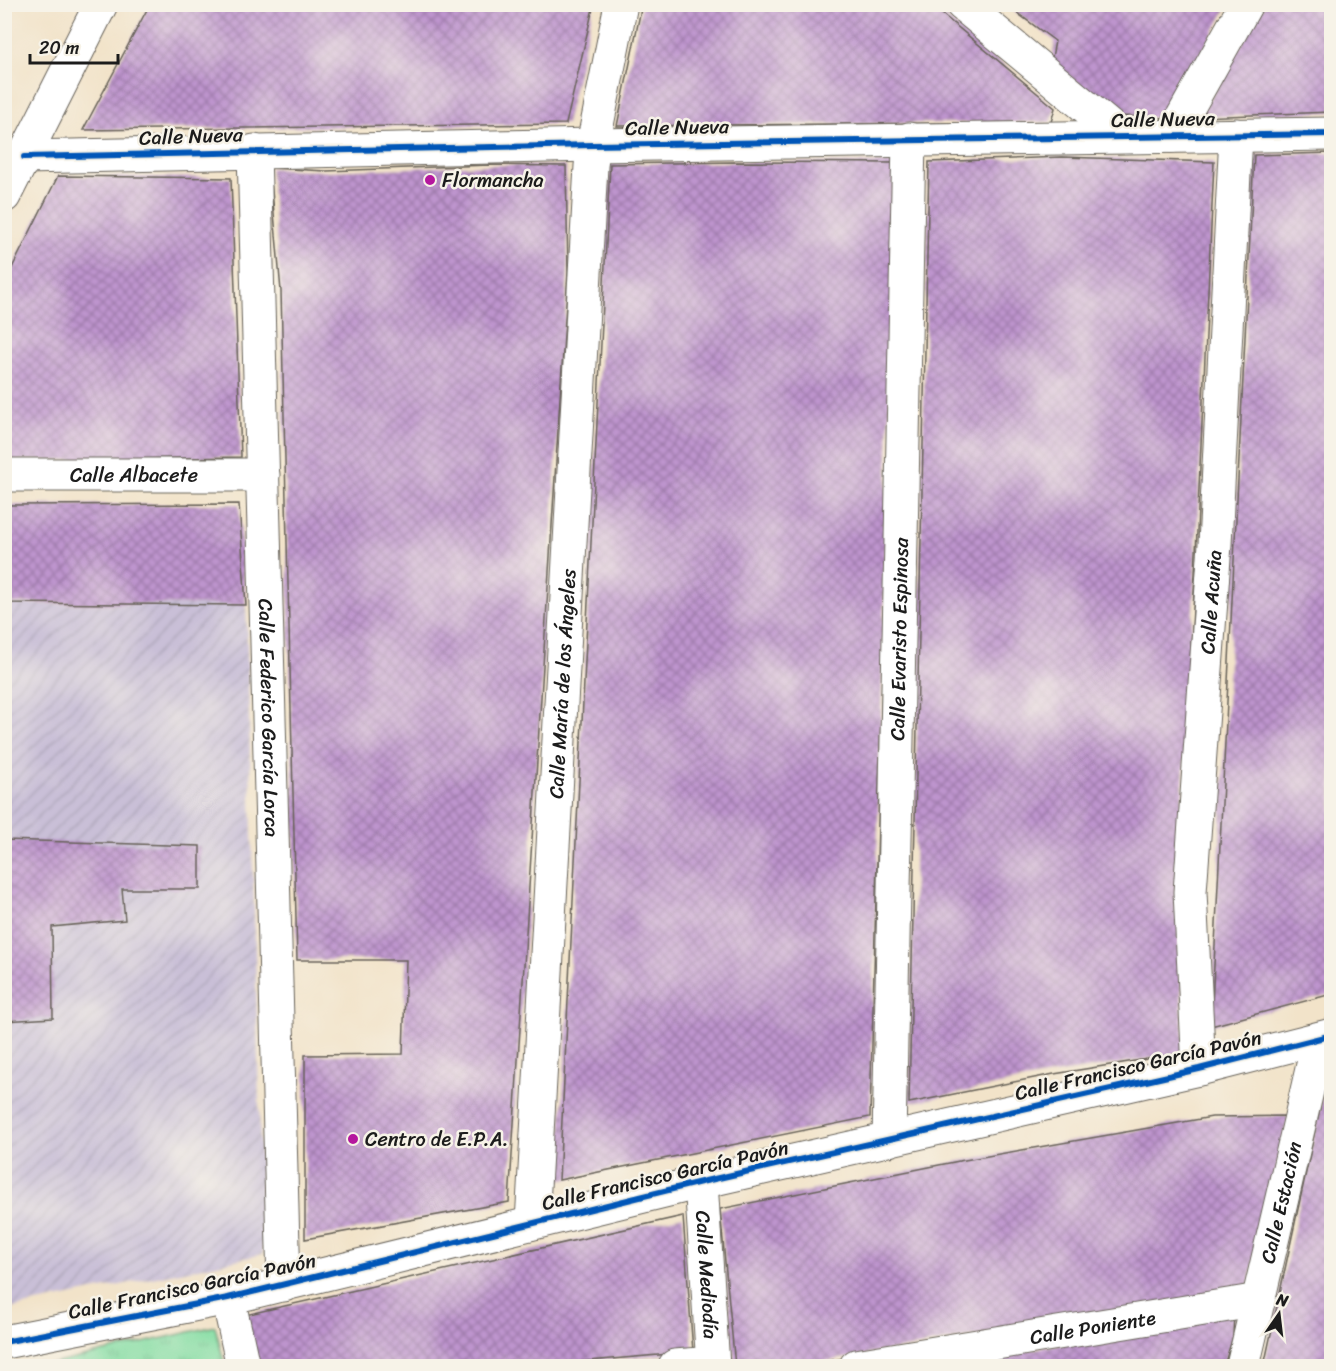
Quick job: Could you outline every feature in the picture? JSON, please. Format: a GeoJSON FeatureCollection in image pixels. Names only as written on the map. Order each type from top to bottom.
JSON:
{"type":"FeatureCollection","features":[{"type":"Feature","properties":{"kind":"street"},"geometry":{"type":"LineString","coordinates":[[4,195],[101,4]]}},
{"type":"Feature","properties":{"kind":"street","name":"Calle María de los Ángeles"},"geometry":{"type":"LineString","coordinates":[[532,1223],[592,144],[621,4]]}},
{"type":"Feature","properties":{"kind":"street"},"geometry":{"type":"LineString","coordinates":[[962,4],[1121,136]]}},
{"type":"Feature","properties":{"kind":"street"},"geometry":{"type":"LineString","coordinates":[[1172,136],[1246,4]]}},
{"type":"Feature","properties":{"kind":"street","name":"Calle Nueva"},"geometry":{"type":"LineString","coordinates":[[24,157],[592,144],[1332,134]]}},
{"type":"Feature","properties":{"kind":"street","name":"Calle Acuña"},"geometry":{"type":"LineString","coordinates":[[1199,1069],[1190,892],[1215,544],[1236,135]]}},
{"type":"Feature","properties":{"kind":"street","name":"Calle Evaristo Espinosa"},"geometry":{"type":"LineString","coordinates":[[889,1140],[909,139]]}},
{"type":"Feature","properties":{"kind":"street","name":"Calle Federico García Lorca"},"geometry":{"type":"LineString","coordinates":[[254,151],[284,1285]]}},
{"type":"Feature","properties":{"kind":"street","name":"Calle Albacete"},"geometry":{"type":"LineString","coordinates":[[4,475],[263,475]]}},
{"type":"Feature","properties":{"kind":"street","name":"Calle Francisco García Pavón"},"geometry":{"type":"LineString","coordinates":[[4,1342],[228,1298],[701,1182],[1199,1069],[1325,1037]]}},
{"type":"Feature","properties":{"kind":"street","name":"Calle Estación"},"geometry":{"type":"LineString","coordinates":[[1243,1366],[1325,1037]]}},
{"type":"Feature","properties":{"kind":"street","name":"Calle Mediodía"},"geometry":{"type":"LineString","coordinates":[[701,1182],[713,1365]]}},
{"type":"Feature","properties":{"kind":"street"},"geometry":{"type":"LineString","coordinates":[[228,1298],[243,1366]]}},
{"type":"Feature","properties":{"kind":"street","name":"Calle Poniente"},"geometry":{"type":"LineString","coordinates":[[856,1366],[1259,1300]]}},
{"type":"Feature","properties":{"kind":"street"},"geometry":{"type":"LineString","coordinates":[[675,1366],[713,1365]]}},
{"type":"Feature","properties":{"kind":"shaded area"},"geometry":{"type":"Polygon","coordinates":[[[4,604],[246,605],[263,1254],[5,1310],[4,604]]]}},
{"type":"Feature","properties":{"kind":"green space"},"geometry":{"type":"Polygon","coordinates":[[[215,1326],[225,1366],[44,1366],[215,1326]]]}},
{"type":"Feature","properties":{"kind":"building"},"geometry":{"type":"Polygon","coordinates":[[[150,4],[594,4],[566,124],[83,130],[150,4]]]}},
{"type":"Feature","properties":{"kind":"building"},"geometry":{"type":"Polygon","coordinates":[[[642,4],[930,4],[1055,108],[1051,122],[617,126],[642,4]]]}},
{"type":"Feature","properties":{"kind":"building"},"geometry":{"type":"Polygon","coordinates":[[[1005,4],[1229,4],[1166,118],[1121,116],[1051,63],[1055,41],[1005,4]]]}},
{"type":"Feature","properties":{"kind":"building"},"geometry":{"type":"Polygon","coordinates":[[[1265,4],[1332,4],[1332,112],[1199,117],[1265,4]]]}},
{"type":"Feature","properties":{"kind":"building"},"geometry":{"type":"Polygon","coordinates":[[[1332,153],[1332,994],[1211,1026],[1254,155],[1332,153]]]}},
{"type":"Feature","properties":{"kind":"building"},"geometry":{"type":"Polygon","coordinates":[[[1062,157],[1214,162],[1195,574],[1177,893],[1184,1053],[1054,1074],[909,1103],[929,162],[1062,157]]]}},
{"type":"Feature","properties":{"kind":"building"},"geometry":{"type":"Polygon","coordinates":[[[896,163],[870,1117],[559,1180],[610,164],[896,163]]]}},
{"type":"Feature","properties":{"kind":"building"},"geometry":{"type":"Polygon","coordinates":[[[490,165],[566,166],[568,272],[509,1202],[305,1239],[305,1055],[403,1054],[406,960],[297,960],[281,291],[270,168],[326,171],[490,165]]]}},
{"type":"Feature","properties":{"kind":"building"},"geometry":{"type":"Polygon","coordinates":[[[58,176],[231,178],[241,457],[4,461],[4,284],[58,176]]]}},
{"type":"Feature","properties":{"kind":"building"},"geometry":{"type":"Polygon","coordinates":[[[239,504],[246,605],[4,603],[4,505],[239,504]]]}},
{"type":"Feature","properties":{"kind":"building"},"geometry":{"type":"Polygon","coordinates":[[[4,840],[200,846],[200,889],[122,889],[125,920],[52,927],[53,1018],[4,1021],[4,840]]]}},
{"type":"Feature","properties":{"kind":"building"},"geometry":{"type":"Polygon","coordinates":[[[1332,1078],[1332,1366],[1264,1366],[1326,1080],[1332,1078]]]}},
{"type":"Feature","properties":{"kind":"building"},"geometry":{"type":"Polygon","coordinates":[[[1289,1116],[1247,1291],[828,1361],[783,1366],[735,1366],[720,1209],[959,1161],[1212,1117],[1289,1116]]]}},
{"type":"Feature","properties":{"kind":"building"},"geometry":{"type":"Polygon","coordinates":[[[683,1216],[693,1352],[530,1366],[259,1366],[245,1315],[683,1216]]]}},
{"type":"Feature","properties":{"kind":"building"},"geometry":{"type":"Polygon","coordinates":[[[1234,1312],[1233,1336],[1224,1366],[940,1366],[1234,1312]]]}},
{"type":"Feature","properties":{"kind":"cycle path"},"geometry":{"type":"LineString","coordinates":[[24,157],[593,145],[1332,134]]}},
{"type":"Feature","properties":{"kind":"cycle path"},"geometry":{"type":"LineString","coordinates":[[4,1342],[228,1298],[701,1182],[1199,1069],[1332,1035]]}},
{"type":"Feature","properties":{"kind":"place","name":"Flormancha"},"geometry":{"type":"Point","coordinates":[430,180]}},
{"type":"Feature","properties":{"kind":"place","name":"Centro de E.P.A."},"geometry":{"type":"Point","coordinates":[353,1139]}}]}
